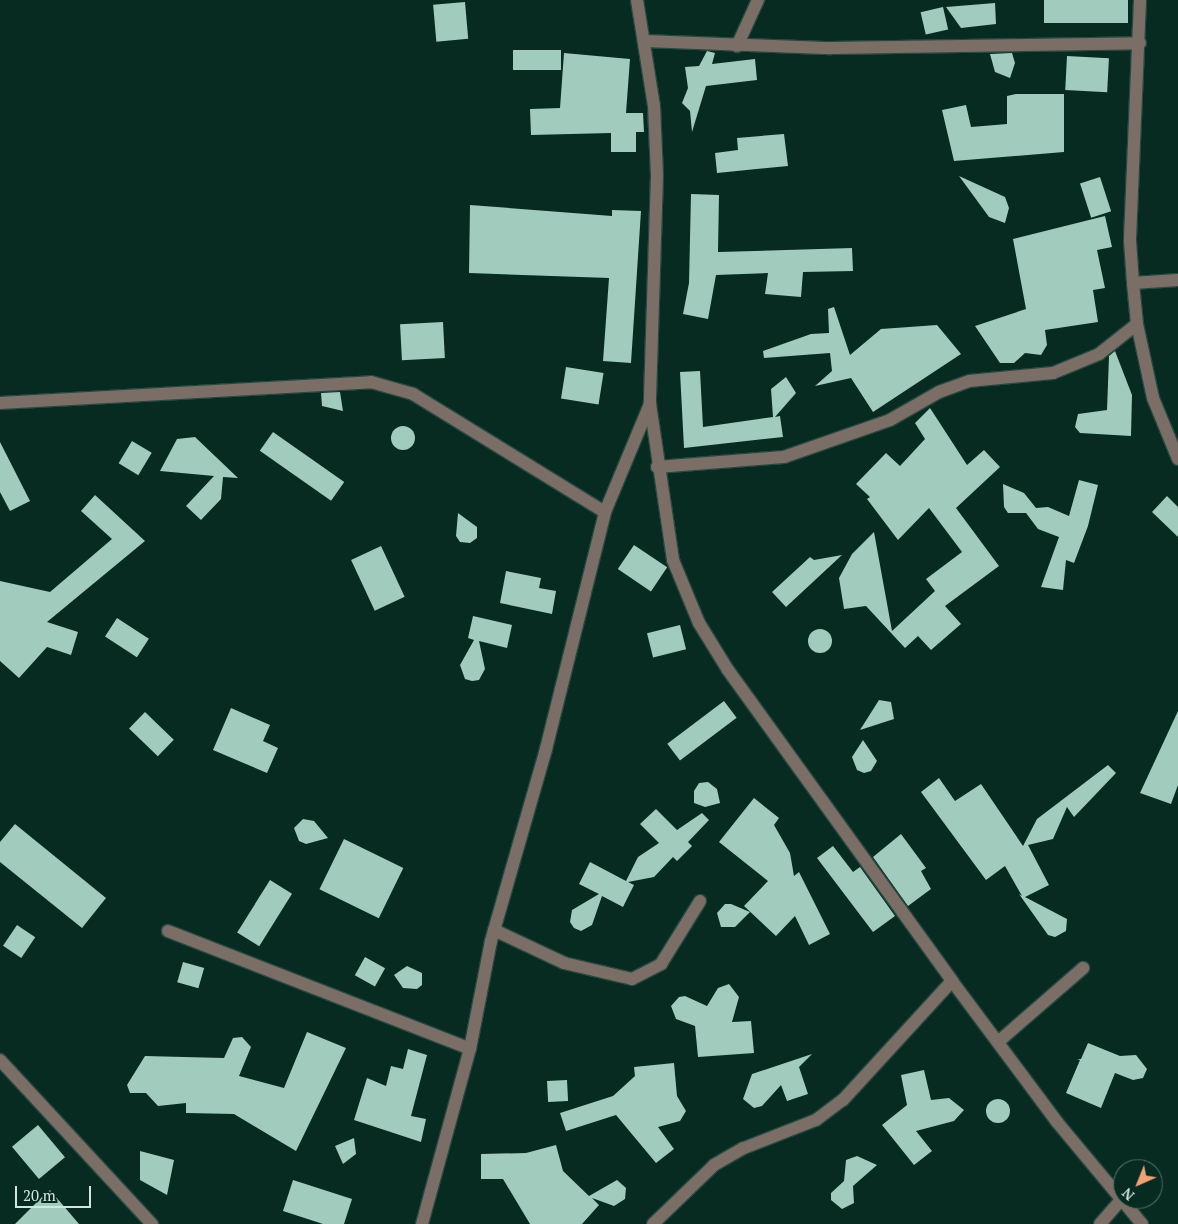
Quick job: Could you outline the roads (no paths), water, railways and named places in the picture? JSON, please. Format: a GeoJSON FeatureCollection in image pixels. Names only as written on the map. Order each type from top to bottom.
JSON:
{"type":"FeatureCollection","features":[{"type":"Feature","properties":{"kind":"street"},"geometry":{"type":"LineString","coordinates":[[637,0],[645,41],[657,176],[650,404],[657,467],[672,560],[699,623],[728,670],[952,981],[1113,1188]]}},
{"type":"Feature","properties":{"kind":"street"},"geometry":{"type":"LineString","coordinates":[[737,46],[758,0]]}},
{"type":"Feature","properties":{"kind":"street"},"geometry":{"type":"LineString","coordinates":[[1140,0],[1140,43],[1130,241],[1133,283],[1137,324],[1153,398],[1178,459]]}},
{"type":"Feature","properties":{"kind":"street"},"geometry":{"type":"LineString","coordinates":[[645,41],[737,46],[1140,43]]}},
{"type":"Feature","properties":{"kind":"street"},"geometry":{"type":"LineString","coordinates":[[1133,283],[1178,280]]}},
{"type":"Feature","properties":{"kind":"street"},"geometry":{"type":"LineString","coordinates":[[657,467],[784,457],[890,420],[939,392],[969,381],[1053,373],[1099,354],[1137,324]]}},
{"type":"Feature","properties":{"kind":"street"},"geometry":{"type":"LineString","coordinates":[[0,403],[371,382],[413,394],[605,512]]}},
{"type":"Feature","properties":{"kind":"street"},"geometry":{"type":"LineString","coordinates":[[422,1224],[470,1048],[494,930],[546,748],[605,512],[650,404]]}},
{"type":"Feature","properties":{"kind":"street"},"geometry":{"type":"LineString","coordinates":[[494,930],[564,963],[632,979],[661,964],[700,901]]}},
{"type":"Feature","properties":{"kind":"street"},"geometry":{"type":"LineString","coordinates":[[168,931],[470,1048]]}},
{"type":"Feature","properties":{"kind":"street"},"geometry":{"type":"LineString","coordinates":[[998,1042],[1082,968]]}},
{"type":"Feature","properties":{"kind":"street"},"geometry":{"type":"LineString","coordinates":[[653,1224],[714,1165],[744,1148],[816,1120],[842,1100],[952,981]]}},
{"type":"Feature","properties":{"kind":"street"},"geometry":{"type":"LineString","coordinates":[[0,1060],[152,1224]]}},
{"type":"Feature","properties":{"kind":"street"},"geometry":{"type":"LineString","coordinates":[[1100,1224],[1113,1209]]}},
{"type":"Feature","properties":{"kind":"street"},"geometry":{"type":"LineString","coordinates":[[1130,1209],[1142,1224]]}}]}
